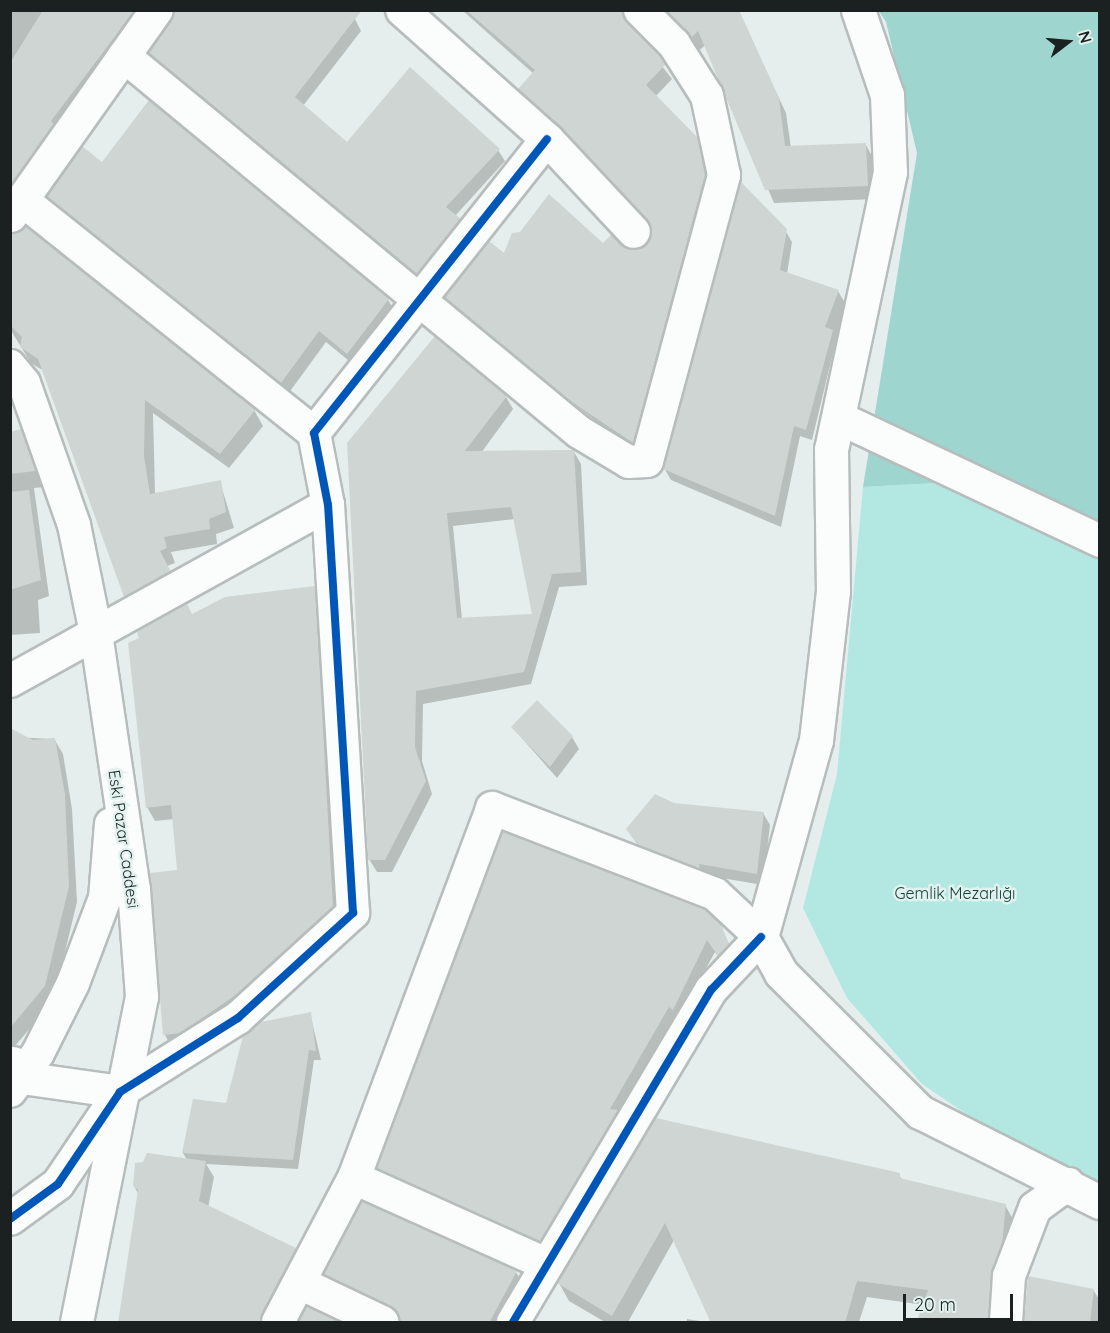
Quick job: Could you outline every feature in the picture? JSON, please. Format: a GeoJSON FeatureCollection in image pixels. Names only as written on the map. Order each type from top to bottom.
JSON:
{"type":"FeatureCollection","features":[{"type":"Feature","properties":{"kind":"street"},"geometry":{"type":"LineString","coordinates":[[10,1219],[58,1184],[120,1092],[238,1018],[353,913],[328,505],[314,433],[16,208],[157,10]]}},
{"type":"Feature","properties":{"kind":"street"},"geometry":{"type":"LineString","coordinates":[[402,10],[547,140],[634,232]]}},
{"type":"Feature","properties":{"kind":"street"},"geometry":{"type":"LineString","coordinates":[[124,57],[416,303],[579,432],[629,462],[647,461],[723,176],[707,96],[674,44],[640,10]]}},
{"type":"Feature","properties":{"kind":"street"},"geometry":{"type":"LineString","coordinates":[[513,1323],[711,990],[761,937],[816,740],[833,591],[831,449],[890,172],[887,95],[858,10]]}},
{"type":"Feature","properties":{"kind":"street"},"geometry":{"type":"LineString","coordinates":[[314,433],[547,140]]}},
{"type":"Feature","properties":{"kind":"street","name":"Eski Pazar Caddesi"},"geometry":{"type":"LineString","coordinates":[[15,380],[74,525],[96,633],[115,775],[134,890],[142,997],[120,1092],[77,1323]]}},
{"type":"Feature","properties":{"kind":"street"},"geometry":{"type":"LineString","coordinates":[[839,418],[1100,541]]}},
{"type":"Feature","properties":{"kind":"street"},"geometry":{"type":"LineString","coordinates":[[10,681],[328,505]]}},
{"type":"Feature","properties":{"kind":"street"},"geometry":{"type":"LineString","coordinates":[[115,775],[105,898],[73,983],[14,1076],[120,1092]]}},
{"type":"Feature","properties":{"kind":"street"},"geometry":{"type":"LineString","coordinates":[[278,1323],[302,1284],[354,1178],[492,808],[715,894],[761,937],[781,973],[920,1112],[1100,1202]]}},
{"type":"Feature","properties":{"kind":"street"},"geometry":{"type":"LineString","coordinates":[[354,1178],[546,1264]]}},
{"type":"Feature","properties":{"kind":"street"},"geometry":{"type":"LineString","coordinates":[[1006,1323],[1009,1276],[1035,1208],[1068,1184]]}},
{"type":"Feature","properties":{"kind":"street"},"geometry":{"type":"LineString","coordinates":[[302,1284],[382,1323]]}},
{"type":"Feature","properties":{"kind":"green space","name":"Gemlik Mezarlığı"},"geometry":{"type":"Polygon","coordinates":[[[935,483],[1099,559],[1099,1181],[1000,1137],[922,1084],[847,998],[803,908],[837,774],[863,487],[935,483]]]}},
{"type":"Feature","properties":{"kind":"shaded area"},"geometry":{"type":"Polygon","coordinates":[[[879,11],[1099,11],[1099,559],[935,483],[863,487],[917,153],[886,22],[879,11]]]}},
{"type":"Feature","properties":{"kind":"building"},"geometry":{"type":"Polygon","coordinates":[[[43,10],[135,10],[51,121],[54,124],[10,186],[10,63],[43,10]]]}},
{"type":"Feature","properties":{"kind":"building"},"geometry":{"type":"Polygon","coordinates":[[[175,10],[362,10],[295,97],[347,142],[410,67],[500,149],[446,207],[461,219],[417,274],[149,53],[175,10]]]}},
{"type":"Feature","properties":{"kind":"building"},"geometry":{"type":"Polygon","coordinates":[[[466,10],[623,10],[666,64],[646,85],[698,138],[705,175],[633,443],[569,400],[444,297],[489,241],[504,253],[512,233],[520,232],[549,194],[603,243],[612,234],[637,250],[651,237],[647,220],[518,89],[535,70],[466,10]]]}},
{"type":"Feature","properties":{"kind":"building"},"geometry":{"type":"Polygon","coordinates":[[[666,10],[739,10],[779,98],[785,146],[866,143],[868,186],[765,190],[698,31],[691,38],[666,10]]]}},
{"type":"Feature","properties":{"kind":"building"},"geometry":{"type":"Polygon","coordinates":[[[149,100],[389,299],[347,354],[319,331],[281,383],[47,197],[82,146],[102,162],[149,100]]]}},
{"type":"Feature","properties":{"kind":"building"},"geometry":{"type":"Polygon","coordinates":[[[741,182],[787,229],[780,270],[839,290],[825,327],[833,330],[806,430],[794,426],[775,516],[663,469],[741,182]]]}},
{"type":"Feature","properties":{"kind":"building"},"geometry":{"type":"Polygon","coordinates":[[[26,226],[256,409],[220,454],[145,400],[144,456],[150,494],[221,480],[226,512],[209,519],[210,529],[164,537],[167,548],[160,551],[171,572],[124,597],[38,359],[20,347],[22,337],[10,325],[10,234],[26,226]]]}},
{"type":"Feature","properties":{"kind":"building"},"geometry":{"type":"Polygon","coordinates":[[[435,336],[507,396],[465,451],[574,450],[581,572],[552,574],[524,672],[416,691],[415,747],[426,781],[385,860],[368,860],[347,443],[435,336]],[[511,507],[447,513],[457,618],[532,614],[511,507]]]}},
{"type":"Feature","properties":{"kind":"building"},"geometry":{"type":"Polygon","coordinates":[[[21,429],[36,471],[10,474],[10,432],[21,429]]]}},
{"type":"Feature","properties":{"kind":"building"},"geometry":{"type":"Polygon","coordinates":[[[29,490],[41,580],[10,590],[10,492],[29,490]]]}},
{"type":"Feature","properties":{"kind":"building"},"geometry":{"type":"Polygon","coordinates":[[[315,586],[333,907],[240,992],[181,1033],[163,1035],[150,873],[177,870],[171,805],[146,808],[128,643],[139,638],[137,632],[187,604],[192,614],[225,597],[315,586]]]}},
{"type":"Feature","properties":{"kind":"building"},"geometry":{"type":"Polygon","coordinates":[[[537,700],[573,736],[550,767],[511,727],[537,700]]]}},
{"type":"Feature","properties":{"kind":"building"},"geometry":{"type":"Polygon","coordinates":[[[10,728],[33,740],[55,738],[65,794],[69,886],[45,986],[10,1028],[10,728]]]}},
{"type":"Feature","properties":{"kind":"building"},"geometry":{"type":"Polygon","coordinates":[[[655,794],[674,803],[764,812],[757,874],[699,864],[700,869],[638,845],[626,829],[655,794]]]}},
{"type":"Feature","properties":{"kind":"building"},"geometry":{"type":"Polygon","coordinates":[[[502,831],[705,910],[721,924],[729,945],[718,956],[707,940],[673,1010],[669,1007],[610,1109],[618,1110],[540,1242],[377,1168],[502,831]]]}},
{"type":"Feature","properties":{"kind":"building"},"geometry":{"type":"Polygon","coordinates":[[[311,1012],[316,1051],[309,1050],[293,1160],[182,1153],[193,1099],[226,1103],[243,1036],[261,1022],[311,1012]]]}},
{"type":"Feature","properties":{"kind":"building"},"geometry":{"type":"Polygon","coordinates":[[[656,1118],[900,1173],[900,1178],[1006,1204],[1002,1245],[991,1274],[988,1323],[916,1323],[928,1290],[857,1281],[845,1323],[711,1323],[665,1223],[612,1316],[557,1283],[656,1118]]]}},
{"type":"Feature","properties":{"kind":"building"},"geometry":{"type":"Polygon","coordinates":[[[147,1153],[206,1161],[199,1201],[296,1248],[260,1323],[118,1323],[138,1190],[133,1186],[135,1163],[143,1162],[147,1153]]]}},
{"type":"Feature","properties":{"kind":"building"},"geometry":{"type":"Polygon","coordinates":[[[362,1201],[517,1271],[489,1323],[400,1323],[390,1306],[324,1274],[362,1201]]]}},
{"type":"Feature","properties":{"kind":"building"},"geometry":{"type":"Polygon","coordinates":[[[1028,1276],[1094,1289],[1090,1323],[1024,1323],[1028,1276]]]}},
{"type":"Feature","properties":{"kind":"building"},"geometry":{"type":"Polygon","coordinates":[[[307,1306],[341,1323],[298,1323],[307,1306]]]}},
{"type":"Feature","properties":{"kind":"cycle path"},"geometry":{"type":"LineString","coordinates":[[10,1219],[58,1184],[120,1092],[238,1018],[353,913],[328,505],[314,433],[547,139]]}},
{"type":"Feature","properties":{"kind":"cycle path"},"geometry":{"type":"LineString","coordinates":[[513,1322],[711,990],[761,937]]}}]}
